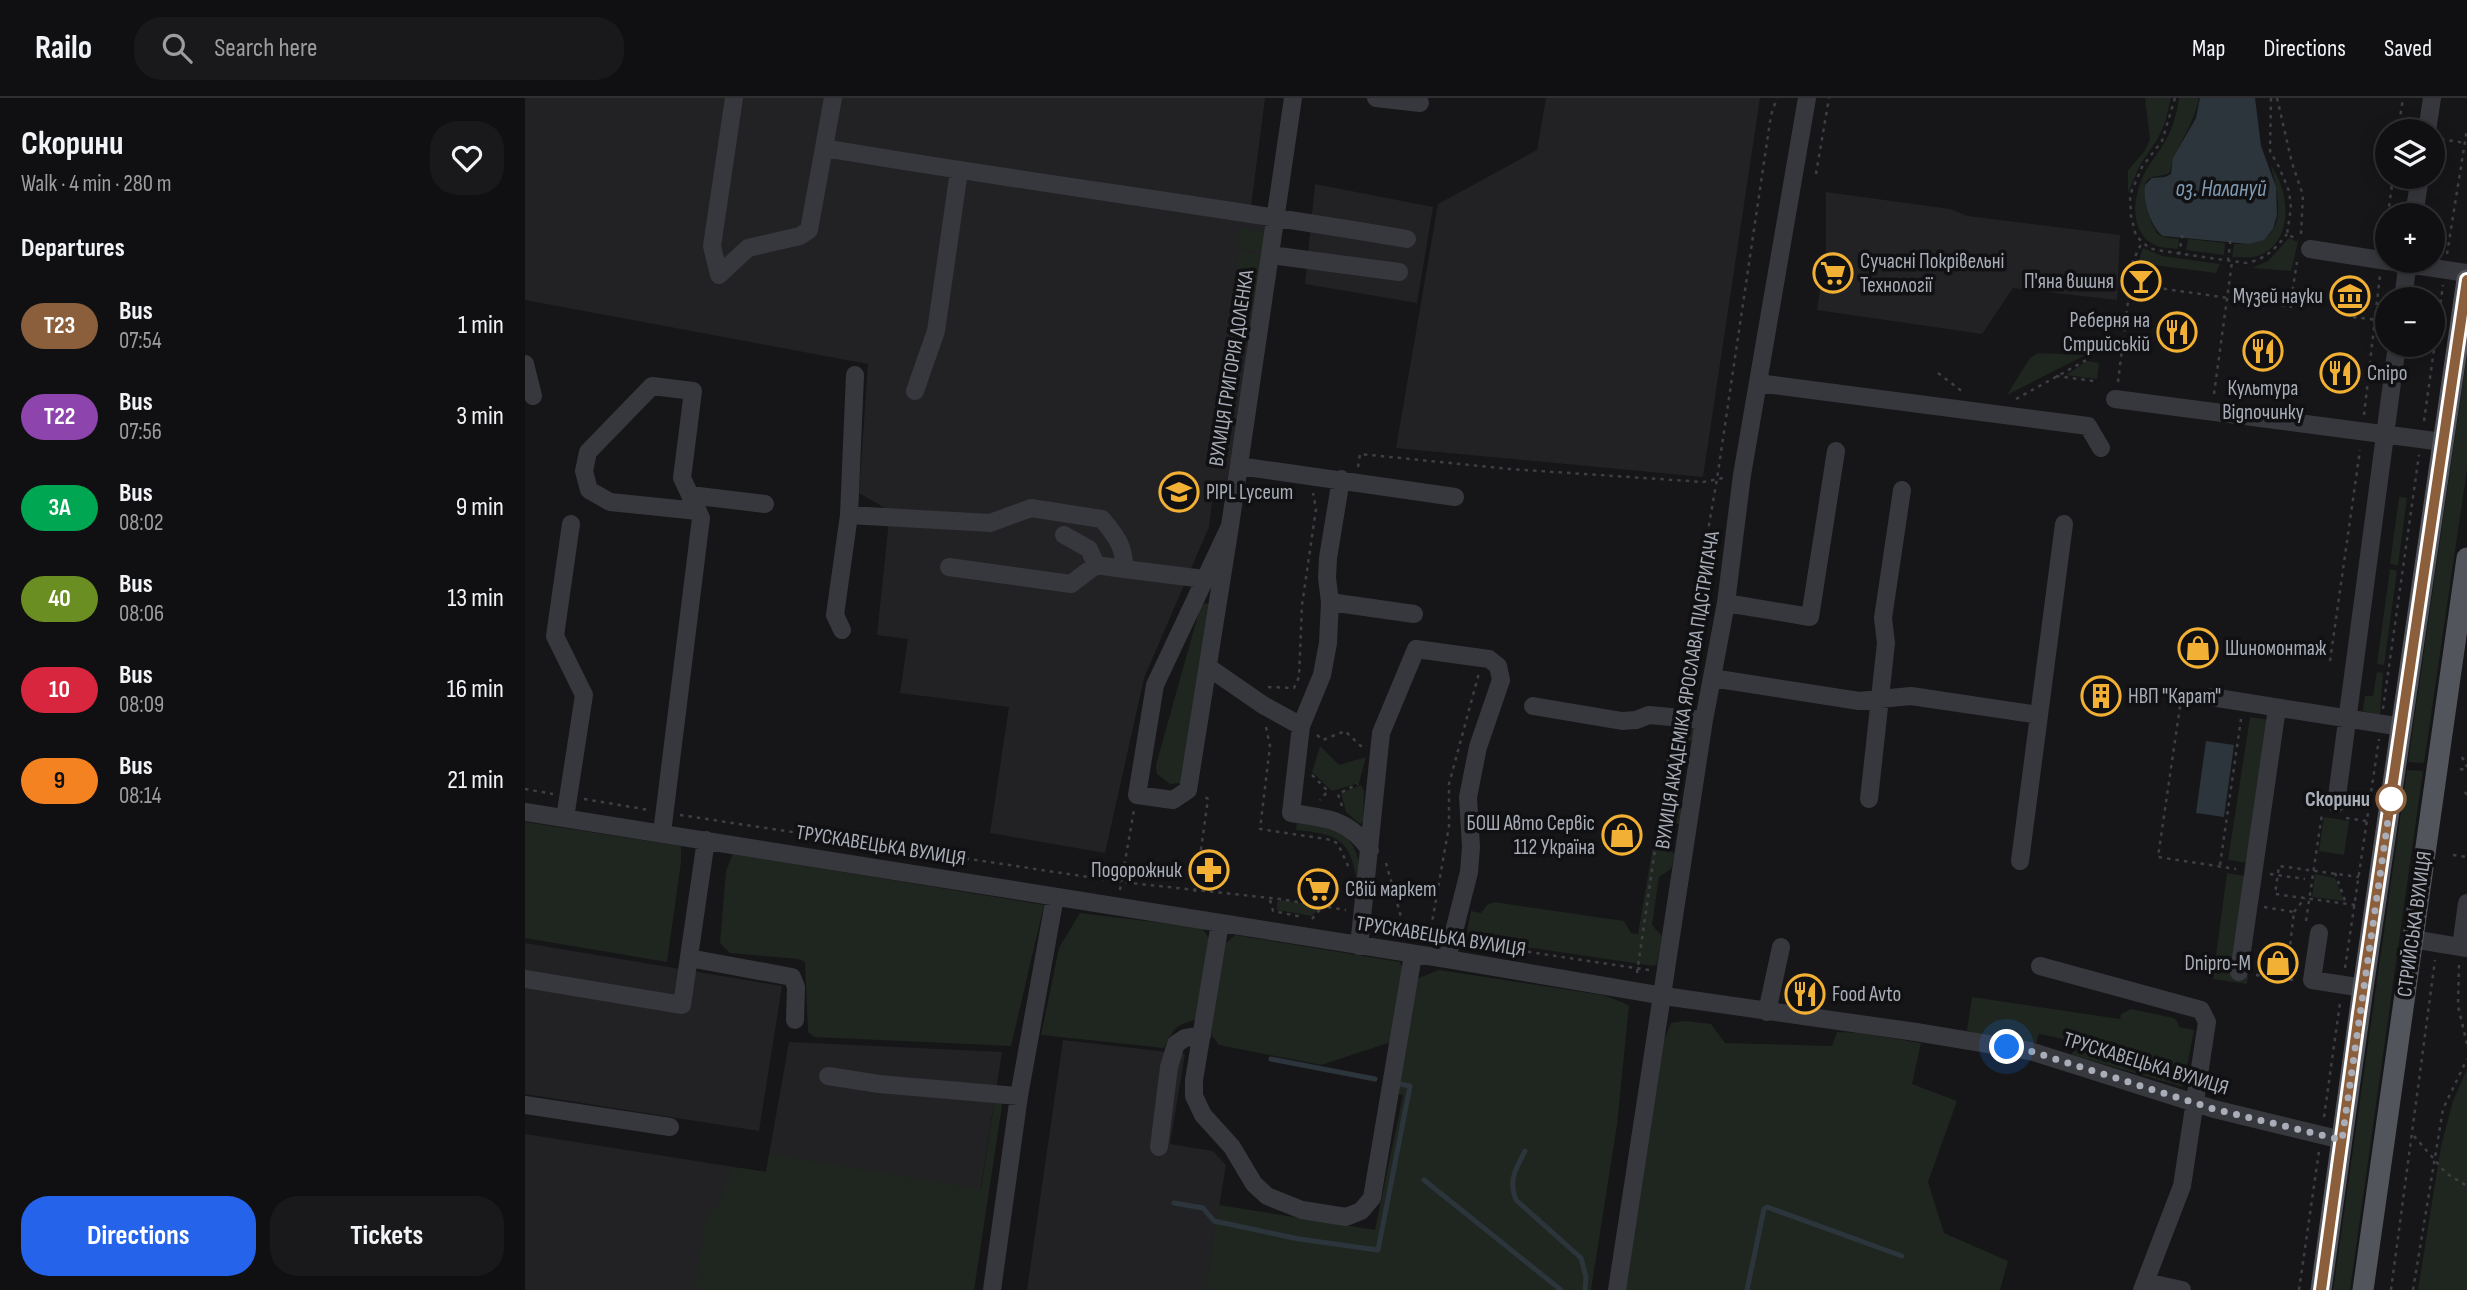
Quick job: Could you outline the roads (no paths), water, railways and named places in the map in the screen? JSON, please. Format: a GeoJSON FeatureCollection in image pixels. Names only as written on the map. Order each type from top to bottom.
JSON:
{"type":"FeatureCollection","features":[{"type":"Feature","properties":{"kind":"main road","name":"СТРИЙСЬКА ВУЛИЦЯ"},"geometry":{"type":"LineString","coordinates":[[2321,1290],[2331,1142],[2363,988],[2391,725],[2443,442],[2467,280]]}},
{"type":"Feature","properties":{"kind":"main road","name":"СТРИЙСЬКА ВУЛИЦЯ"},"geometry":{"type":"LineString","coordinates":[[2363,1290],[2467,558]]}},
{"type":"Feature","properties":{"kind":"street"},"geometry":{"type":"LineString","coordinates":[[734,98],[712,246],[719,275],[748,248],[800,236],[809,230],[833,98]]}},
{"type":"Feature","properties":{"kind":"street","name":"ВУЛИЦЯ ГРИГОРІЯ ДОЛЕНКА"},"geometry":{"type":"LineString","coordinates":[[1207,667],[1188,790],[1173,800],[1137,795],[1155,685],[1230,526],[1293,98]]}},
{"type":"Feature","properties":{"kind":"street"},"geometry":{"type":"LineString","coordinates":[[1376,98],[1420,103]]}},
{"type":"Feature","properties":{"kind":"street","name":"ВУЛИЦЯ АКАДЕМІКА ЯРОСЛАВА ПІДСТРИГАЧА"},"geometry":{"type":"LineString","coordinates":[[1618,1290],[1725,603],[1742,475],[1807,98]]}},
{"type":"Feature","properties":{"kind":"street"},"geometry":{"type":"LineString","coordinates":[[2429,119],[2432,98]]}},
{"type":"Feature","properties":{"kind":"street"},"geometry":{"type":"LineString","coordinates":[[824,148],[1407,239]]}},
{"type":"Feature","properties":{"kind":"street"},"geometry":{"type":"LineString","coordinates":[[915,391],[936,331],[960,171]]}},
{"type":"Feature","properties":{"kind":"street"},"geometry":{"type":"LineString","coordinates":[[2305,245],[2375,258]]}},
{"type":"Feature","properties":{"kind":"street"},"geometry":{"type":"LineString","coordinates":[[1271,255],[1399,272]]}},
{"type":"Feature","properties":{"kind":"street"},"geometry":{"type":"LineString","coordinates":[[2445,269],[2467,273]]}},
{"type":"Feature","properties":{"kind":"street"},"geometry":{"type":"LineString","coordinates":[[2334,812],[2396,357]]}},
{"type":"Feature","properties":{"kind":"street"},"geometry":{"type":"LineString","coordinates":[[525,364],[533,396]]}},
{"type":"Feature","properties":{"kind":"street"},"geometry":{"type":"LineString","coordinates":[[842,630],[835,615],[849,515],[856,375]]}},
{"type":"Feature","properties":{"kind":"street"},"geometry":{"type":"LineString","coordinates":[[1758,383],[2088,426],[2101,448]]}},
{"type":"Feature","properties":{"kind":"street"},"geometry":{"type":"LineString","coordinates":[[662,833],[701,518],[694,503],[682,478],[693,391],[653,386],[588,452],[584,471],[589,491],[610,502],[694,503],[765,504]]}},
{"type":"Feature","properties":{"kind":"street"},"geometry":{"type":"LineString","coordinates":[[2115,398],[2443,442]]}},
{"type":"Feature","properties":{"kind":"street"},"geometry":{"type":"LineString","coordinates":[[1725,603],[1810,617],[1836,451]]}},
{"type":"Feature","properties":{"kind":"street"},"geometry":{"type":"LineString","coordinates":[[1239,466],[1455,496]]}},
{"type":"Feature","properties":{"kind":"street"},"geometry":{"type":"LineString","coordinates":[[1349,480],[1328,558],[1328,643],[1291,813],[1330,819],[1350,828],[1377,854]]}},
{"type":"Feature","properties":{"kind":"street"},"geometry":{"type":"LineString","coordinates":[[1869,799],[1886,643],[1883,618],[1902,491]]}},
{"type":"Feature","properties":{"kind":"street"},"geometry":{"type":"LineString","coordinates":[[849,515],[990,523],[1031,508],[1102,519],[1119,540],[1125,555],[1124,569]]}},
{"type":"Feature","properties":{"kind":"street"},"geometry":{"type":"LineString","coordinates":[[565,818],[584,695],[555,636],[571,524]]}},
{"type":"Feature","properties":{"kind":"street"},"geometry":{"type":"LineString","coordinates":[[2020,861],[2064,524]]}},
{"type":"Feature","properties":{"kind":"street"},"geometry":{"type":"LineString","coordinates":[[1230,526],[1207,667],[1217,671],[1263,705],[1308,730]]}},
{"type":"Feature","properties":{"kind":"street"},"geometry":{"type":"LineString","coordinates":[[1064,535],[1089,549],[1096,565]]}},
{"type":"Feature","properties":{"kind":"street"},"geometry":{"type":"LineString","coordinates":[[949,568],[1071,584],[1096,565],[1204,579]]}},
{"type":"Feature","properties":{"kind":"street"},"geometry":{"type":"LineString","coordinates":[[1330,602],[1414,614]]}},
{"type":"Feature","properties":{"kind":"street"},"geometry":{"type":"LineString","coordinates":[[1359,946],[1377,854],[1378,755],[1381,733],[1409,662],[1416,649],[1489,659],[1498,666],[1501,680],[1478,747],[1468,797],[1471,847],[1469,872],[1447,959]]}},
{"type":"Feature","properties":{"kind":"street"},"geometry":{"type":"LineString","coordinates":[[1712,678],[1859,701],[1911,696],[2039,715]]}},
{"type":"Feature","properties":{"kind":"street"},"geometry":{"type":"LineString","coordinates":[[2211,697],[2391,725]]}},
{"type":"Feature","properties":{"kind":"street"},"geometry":{"type":"LineString","coordinates":[[1533,706],[1622,721],[1649,715],[1705,720]]}},
{"type":"Feature","properties":{"kind":"street"},"geometry":{"type":"LineString","coordinates":[[2239,972],[2277,708]]}},
{"type":"Feature","properties":{"kind":"street","name":"ТРУСКАВЕЦЬКА ВУЛИЦЯ"},"geometry":{"type":"LineString","coordinates":[[525,811],[1664,996],[2030,1051],[2331,1142]]}},
{"type":"Feature","properties":{"kind":"street"},"geometry":{"type":"LineString","coordinates":[[525,979],[682,1005],[706,840]]}},
{"type":"Feature","properties":{"kind":"street"},"geometry":{"type":"LineString","coordinates":[[992,1290],[1019,1096],[1055,897]]}},
{"type":"Feature","properties":{"kind":"street"},"geometry":{"type":"LineString","coordinates":[[2412,939],[2464,947],[2467,904]]}},
{"type":"Feature","properties":{"kind":"street"},"geometry":{"type":"LineString","coordinates":[[1220,923],[1194,1080],[1196,1102],[1208,1122],[1232,1147],[1257,1188],[1278,1202],[1302,1210],[1340,1216],[1356,1214],[1369,1203],[1374,1192],[1413,955]]}},
{"type":"Feature","properties":{"kind":"street"},"geometry":{"type":"LineString","coordinates":[[2319,933],[2312,981],[2363,988]]}},
{"type":"Feature","properties":{"kind":"street"},"geometry":{"type":"LineString","coordinates":[[1767,1012],[1781,947]]}},
{"type":"Feature","properties":{"kind":"street"},"geometry":{"type":"LineString","coordinates":[[689,958],[792,977],[796,987],[795,1020]]}},
{"type":"Feature","properties":{"kind":"street"},"geometry":{"type":"LineString","coordinates":[[2041,966],[2201,1010],[2207,1022],[2182,1186],[2143,1286],[2182,1290]]}},
{"type":"Feature","properties":{"kind":"street"},"geometry":{"type":"LineString","coordinates":[[1159,1147],[1168,1074],[1176,1044],[1185,1038],[1202,1035]]}},
{"type":"Feature","properties":{"kind":"street"},"geometry":{"type":"LineString","coordinates":[[828,1076],[879,1084],[1019,1096]]}},
{"type":"Feature","properties":{"kind":"street"},"geometry":{"type":"LineString","coordinates":[[525,1105],[670,1127]]}},
{"type":"Feature","properties":{"kind":"water","name":"оз. Налануй"},"geometry":{"type":"Polygon","coordinates":[[[2200,98],[2255,98],[2261,146],[2276,187],[2277,215],[2273,229],[2264,240],[2249,244],[2163,236],[2151,220],[2145,198],[2145,185],[2152,178],[2171,174],[2173,158],[2196,118],[2200,98]]]}},
{"type":"Feature","properties":{"kind":"water"},"geometry":{"type":"Polygon","coordinates":[[[2206,741],[2234,745],[2224,817],[2196,813],[2206,741]]]}},
{"type":"Feature","properties":{"kind":"waterway"},"geometry":{"type":"LineString","coordinates":[[1271,1059],[1375,1079]]}},
{"type":"Feature","properties":{"kind":"waterway"},"geometry":{"type":"LineString","coordinates":[[1174,1203],[1203,1208],[1214,1221],[1299,1239],[1378,1250],[1410,1086],[1400,1084]]}},
{"type":"Feature","properties":{"kind":"waterway"},"geometry":{"type":"LineString","coordinates":[[1525,1151],[1513,1181],[1516,1200],[1581,1258],[1586,1277],[1585,1290]]}},
{"type":"Feature","properties":{"kind":"waterway"},"geometry":{"type":"LineString","coordinates":[[1424,1180],[1561,1290]]}},
{"type":"Feature","properties":{"kind":"waterway"},"geometry":{"type":"LineString","coordinates":[[1747,1290],[1764,1209],[1767,1207],[1902,1256]]}},
{"type":"Feature","properties":{"kind":"place","name":"Сучасні Покрівельні Технології"},"geometry":{"type":"Point","coordinates":[1833,273]}},
{"type":"Feature","properties":{"kind":"place","name":"П'яна вишня"},"geometry":{"type":"Point","coordinates":[2141,281]}},
{"type":"Feature","properties":{"kind":"place","name":"Музей науки"},"geometry":{"type":"Point","coordinates":[2350,296]}},
{"type":"Feature","properties":{"kind":"place","name":"Реберня на Стрийській"},"geometry":{"type":"Point","coordinates":[2177,332]}},
{"type":"Feature","properties":{"kind":"place","name":"Культура Відпочинку"},"geometry":{"type":"Point","coordinates":[2263,351]}},
{"type":"Feature","properties":{"kind":"place","name":"Спіро"},"geometry":{"type":"Point","coordinates":[2340,373]}},
{"type":"Feature","properties":{"kind":"place","name":"PIPL Lyceum"},"geometry":{"type":"Point","coordinates":[1179,492]}},
{"type":"Feature","properties":{"kind":"place","name":"Шиномонтаж"},"geometry":{"type":"Point","coordinates":[2198,648]}},
{"type":"Feature","properties":{"kind":"place","name":"НВП \"Карат\""},"geometry":{"type":"Point","coordinates":[2101,696]}},
{"type":"Feature","properties":{"kind":"place","name":"Скорини"},"geometry":{"type":"Point","coordinates":[2391,799]}},
{"type":"Feature","properties":{"kind":"place","name":"БОШ Авто Сервіс 112 Україна"},"geometry":{"type":"Point","coordinates":[1622,835]}},
{"type":"Feature","properties":{"kind":"place","name":"Подорожник"},"geometry":{"type":"Point","coordinates":[1209,870]}},
{"type":"Feature","properties":{"kind":"place","name":"Свiй маркет"},"geometry":{"type":"Point","coordinates":[1318,889]}},
{"type":"Feature","properties":{"kind":"place","name":"Dnipro-M"},"geometry":{"type":"Point","coordinates":[2278,963]}},
{"type":"Feature","properties":{"kind":"place","name":"Food Avto"},"geometry":{"type":"Point","coordinates":[1805,994]}}]}
